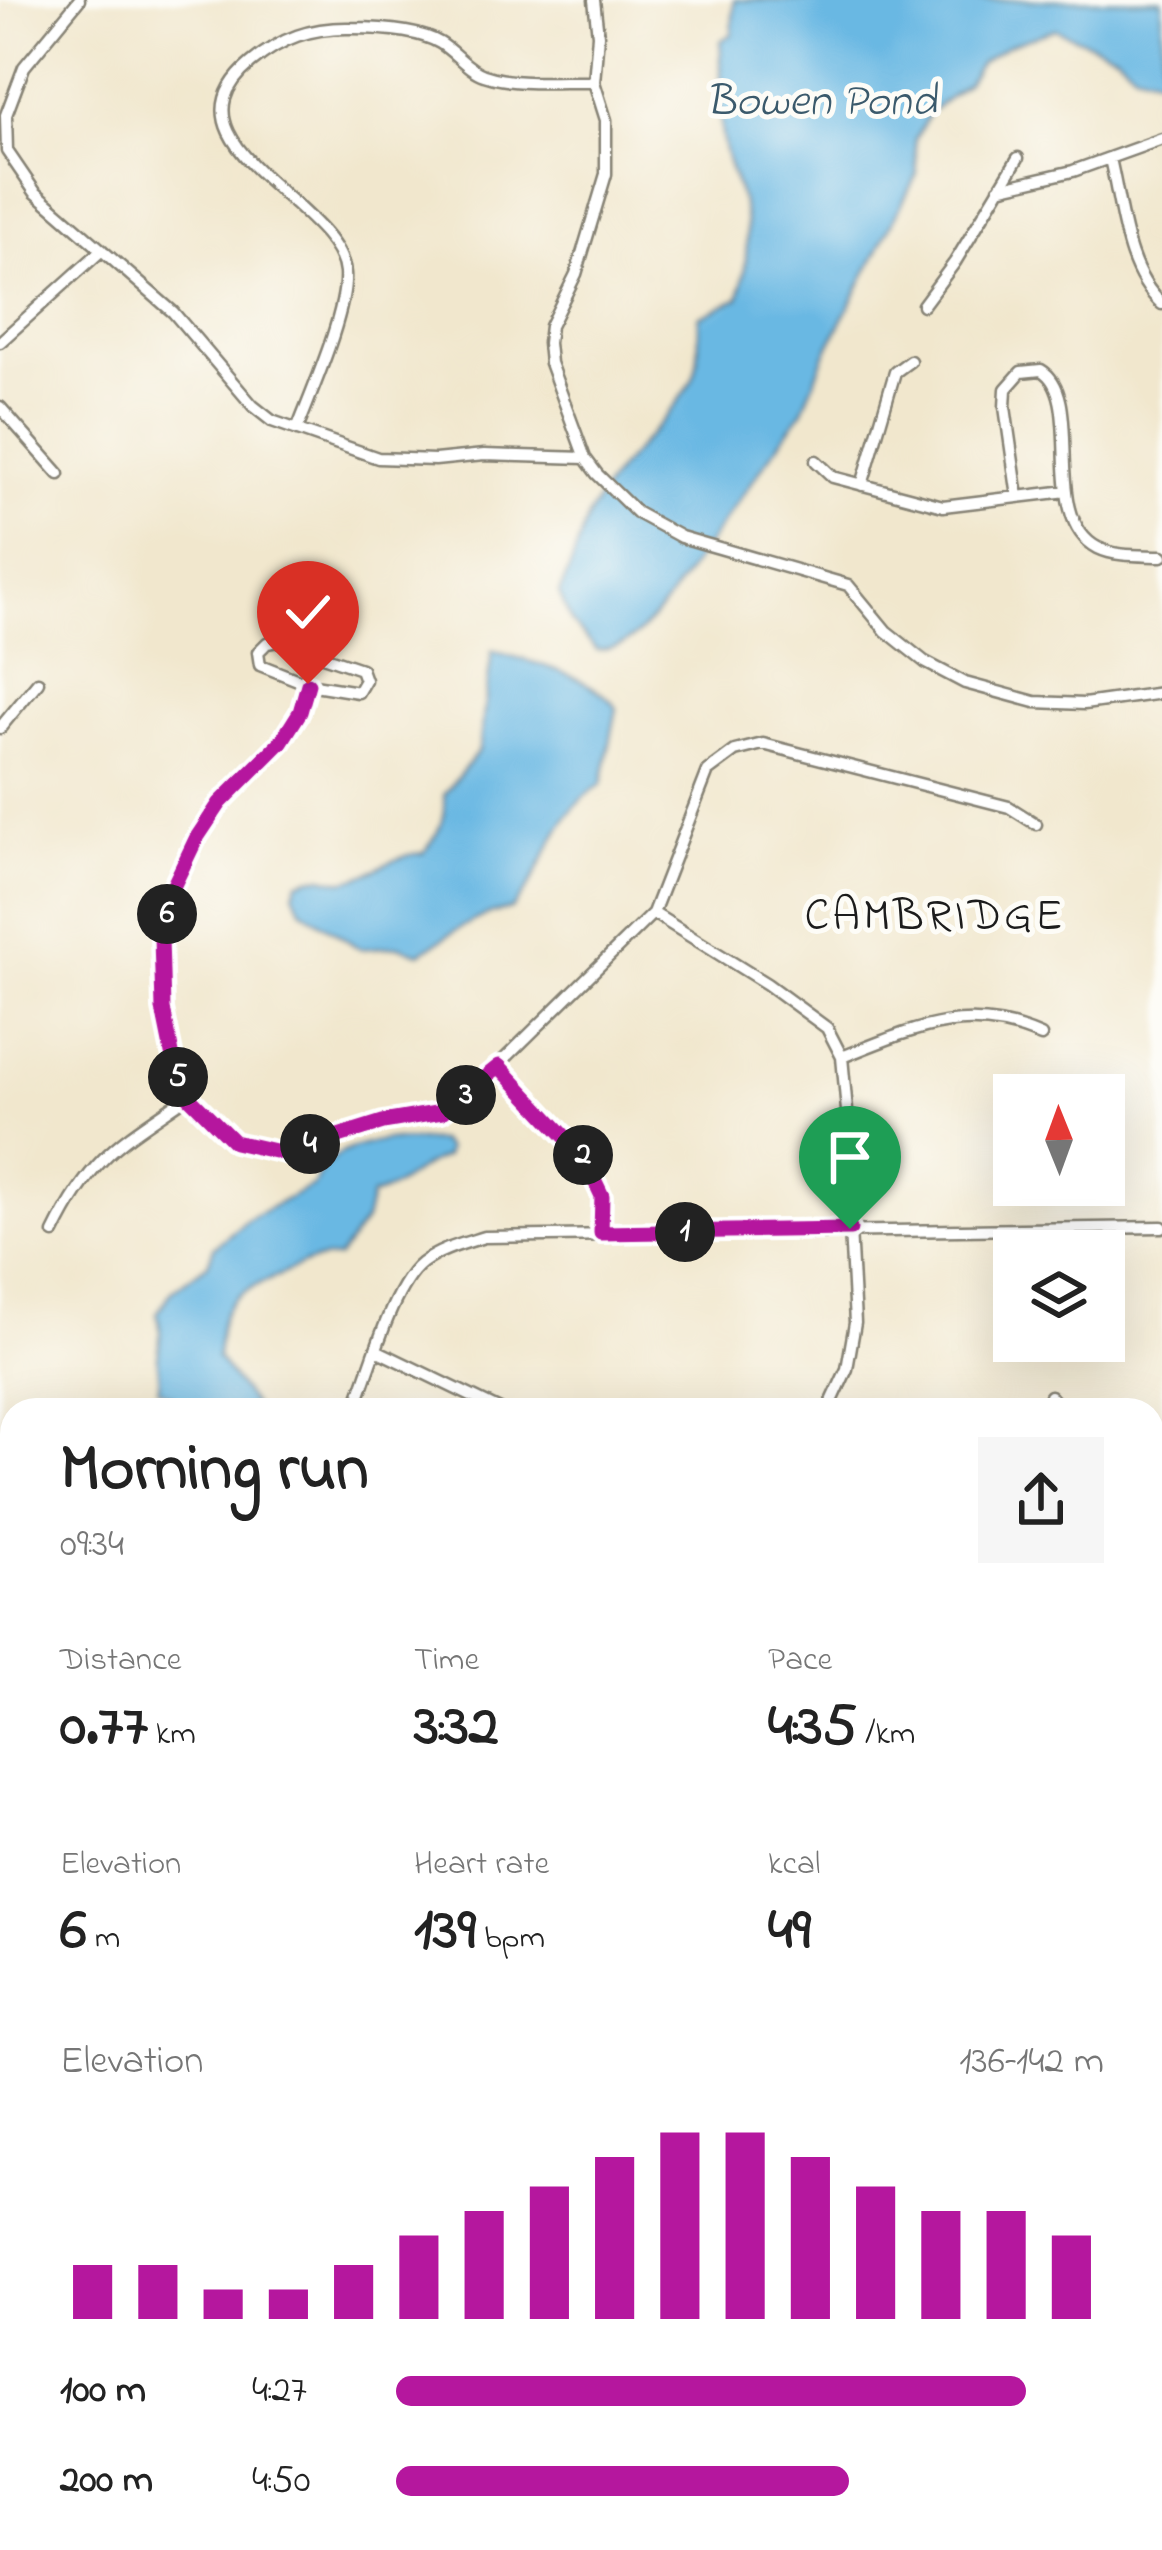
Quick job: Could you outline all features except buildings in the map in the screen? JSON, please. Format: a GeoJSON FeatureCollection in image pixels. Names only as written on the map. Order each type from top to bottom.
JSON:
{"type":"FeatureCollection","features":[{"type":"Feature","properties":{"kind":"street"},"geometry":{"type":"LineString","coordinates":[[79,0],[24,67],[11,95],[4,134],[7,151],[35,191],[172,312],[253,406],[272,421],[378,458],[585,458]]}},
{"type":"Feature","properties":{"kind":"street"},"geometry":{"type":"LineString","coordinates":[[594,0],[598,35],[594,82],[606,120],[606,174],[576,274],[550,326],[548,343],[550,363],[585,458],[614,495],[657,526],[712,548],[848,585],[886,631],[926,662],[991,692],[1035,703],[1084,704],[1162,693]]}},
{"type":"Feature","properties":{"kind":"street"},"geometry":{"type":"LineString","coordinates":[[298,430],[334,333],[346,272],[324,232],[232,142],[224,114],[230,89],[242,71],[273,44],[291,36],[351,28],[437,41],[483,75],[594,82]]}},
{"type":"Feature","properties":{"kind":"street"},"geometry":{"type":"LineString","coordinates":[[998,188],[1110,159],[1162,140]]}},
{"type":"Feature","properties":{"kind":"street"},"geometry":{"type":"LineString","coordinates":[[923,305],[1018,158]]}},
{"type":"Feature","properties":{"kind":"street"},"geometry":{"type":"LineString","coordinates":[[1110,159],[1132,258],[1147,290],[1162,304]]}},
{"type":"Feature","properties":{"kind":"street"},"geometry":{"type":"LineString","coordinates":[[0,343],[102,250]]}},
{"type":"Feature","properties":{"kind":"street"},"geometry":{"type":"LineString","coordinates":[[862,485],[895,372],[910,361]]}},
{"type":"Feature","properties":{"kind":"street"},"geometry":{"type":"LineString","coordinates":[[1018,497],[1006,389],[1026,370],[1041,370],[1058,388],[1067,490],[1076,525],[1093,545],[1108,552],[1162,556]]}},
{"type":"Feature","properties":{"kind":"street"},"geometry":{"type":"LineString","coordinates":[[0,407],[59,474]]}},
{"type":"Feature","properties":{"kind":"street"},"geometry":{"type":"LineString","coordinates":[[816,461],[833,477],[943,506],[1067,490]]}},
{"type":"Feature","properties":{"kind":"street"},"geometry":{"type":"LineString","coordinates":[[278,641],[361,669],[365,680],[358,692],[308,684],[260,664],[258,652],[278,641]]}},
{"type":"Feature","properties":{"kind":"street"},"geometry":{"type":"LineString","coordinates":[[0,728],[38,682]]}},
{"type":"Feature","properties":{"kind":"street"},"geometry":{"type":"LineString","coordinates":[[308,684],[300,712],[281,742],[220,803],[196,839],[172,889],[161,937],[163,1009],[176,1073],[188,1096],[234,1142],[284,1153],[368,1126],[442,1112],[499,1066],[653,913],[708,771],[735,752],[763,744],[1009,807],[1036,824]]}},
{"type":"Feature","properties":{"kind":"street"},"geometry":{"type":"LineString","coordinates":[[653,913],[827,1028],[842,1057],[853,1175],[850,1229],[855,1324],[847,1369],[833,1398]]}},
{"type":"Feature","properties":{"kind":"street"},"geometry":{"type":"LineString","coordinates":[[842,1057],[910,1030],[976,1019],[1009,1022],[1041,1036]]}},
{"type":"Feature","properties":{"kind":"street"},"geometry":{"type":"LineString","coordinates":[[499,1066],[583,1156],[602,1196],[601,1233]]}},
{"type":"Feature","properties":{"kind":"street"},"geometry":{"type":"LineString","coordinates":[[54,1232],[74,1193],[103,1154],[188,1096]]}},
{"type":"Feature","properties":{"kind":"street"},"geometry":{"type":"LineString","coordinates":[[359,1398],[392,1306],[418,1266],[449,1247],[484,1237],[1162,1227]]}},
{"type":"Feature","properties":{"kind":"street"},"geometry":{"type":"LineString","coordinates":[[378,1351],[475,1398]]}},
{"type":"Feature","properties":{"kind":"water","name":"Bowen Pond"},"geometry":{"type":"Polygon","coordinates":[[[734,0],[1162,0],[1162,79],[1134,71],[1116,54],[1055,29],[1008,45],[981,62],[967,83],[929,113],[915,140],[917,174],[826,352],[803,410],[658,613],[627,642],[597,650],[571,622],[559,593],[586,523],[608,484],[691,382],[698,359],[699,317],[739,298],[742,286],[746,220],[726,153],[721,114],[720,41],[732,34],[734,0]]]}},
{"type":"Feature","properties":{"kind":"water"},"geometry":{"type":"Polygon","coordinates":[[[492,651],[578,679],[617,708],[602,784],[572,810],[512,909],[475,920],[420,953],[398,946],[360,949],[301,909],[294,892],[298,882],[315,877],[356,878],[423,853],[440,827],[444,795],[479,750],[492,651]]]}},
{"type":"Feature","properties":{"kind":"water"},"geometry":{"type":"Polygon","coordinates":[[[386,1140],[439,1141],[447,1149],[445,1157],[371,1196],[365,1221],[338,1258],[297,1267],[245,1292],[228,1306],[217,1358],[248,1398],[174,1398],[158,1389],[157,1313],[172,1291],[208,1264],[214,1247],[248,1219],[314,1185],[326,1165],[352,1148],[386,1140]]]}},
{"type":"Feature","properties":{"kind":"district","name":"CAMBRIDGE"},"geometry":{"type":"Point","coordinates":[935,918]}},
{"type":"Feature","properties":{"kind":"route"},"geometry":{"type":"LineString","coordinates":[[308,684],[300,712],[281,742],[220,803],[172,889],[161,937],[163,1009],[176,1073],[188,1096],[234,1142],[284,1153],[383,1122],[442,1112],[499,1066],[583,1156],[602,1196],[601,1233],[850,1229]]}}]}
